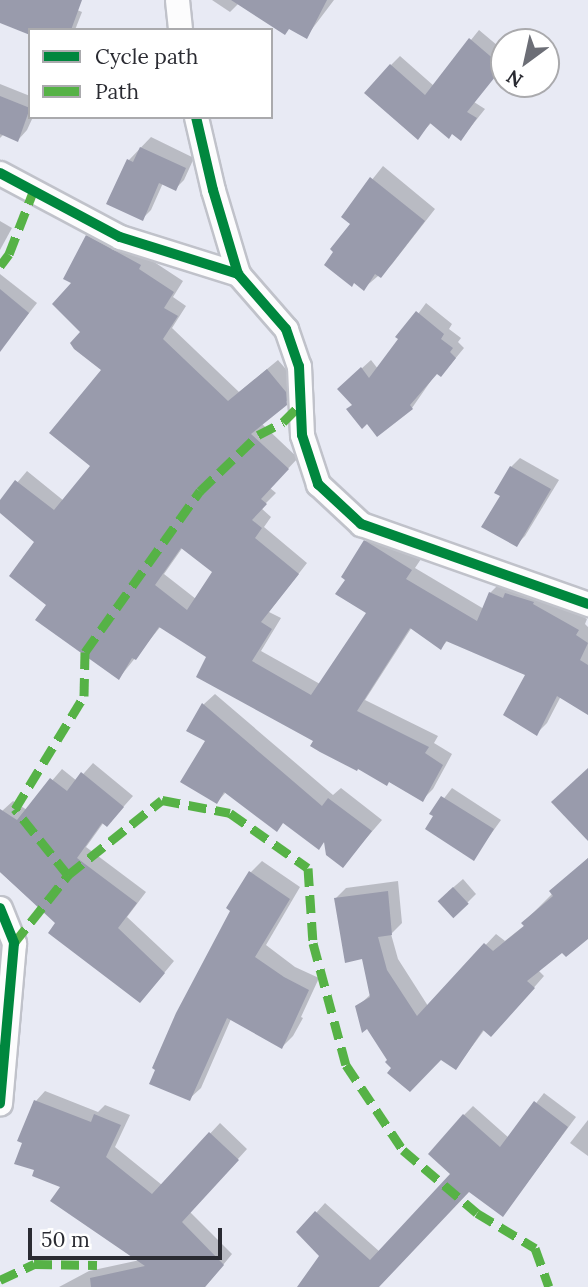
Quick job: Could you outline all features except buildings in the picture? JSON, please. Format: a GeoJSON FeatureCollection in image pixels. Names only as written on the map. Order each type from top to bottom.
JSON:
{"type":"FeatureCollection","features":[{"type":"Feature","properties":{"kind":"street"},"geometry":{"type":"LineString","coordinates":[[177,0],[180,28]]}},
{"type":"Feature","properties":{"kind":"street"},"geometry":{"type":"LineString","coordinates":[[196,119],[213,190],[238,275],[286,329],[299,366],[302,435],[318,484],[361,524],[588,604]]}},
{"type":"Feature","properties":{"kind":"street"},"geometry":{"type":"LineString","coordinates":[[0,173],[120,237],[238,275]]}},
{"type":"Feature","properties":{"kind":"street"},"geometry":{"type":"LineString","coordinates":[[0,908],[14,943],[0,1103]]}},
{"type":"Feature","properties":{"kind":"marked path"},"geometry":{"type":"LineString","coordinates":[[0,266],[9,254],[33,192]]}},
{"type":"Feature","properties":{"kind":"marked path"},"geometry":{"type":"LineString","coordinates":[[68,875],[15,809],[84,696],[85,652],[200,491],[258,435],[283,422],[300,405]]}},
{"type":"Feature","properties":{"kind":"marked path"},"geometry":{"type":"LineString","coordinates":[[14,943],[68,875],[162,800],[230,813],[308,868],[313,943],[346,1065],[403,1150],[477,1213],[535,1248],[549,1287]]}},
{"type":"Feature","properties":{"kind":"marked path"},"geometry":{"type":"LineString","coordinates":[[0,1280],[34,1264],[97,1265]]}},
{"type":"Feature","properties":{"kind":"cycle path"},"geometry":{"type":"LineString","coordinates":[[196,119],[213,190],[238,274],[286,329],[299,366],[302,435],[318,484],[361,524],[588,604]]}},
{"type":"Feature","properties":{"kind":"cycle path"},"geometry":{"type":"LineString","coordinates":[[0,173],[120,237],[238,274]]}},
{"type":"Feature","properties":{"kind":"cycle path"},"geometry":{"type":"LineString","coordinates":[[0,908],[14,943],[0,1103]]}}]}
